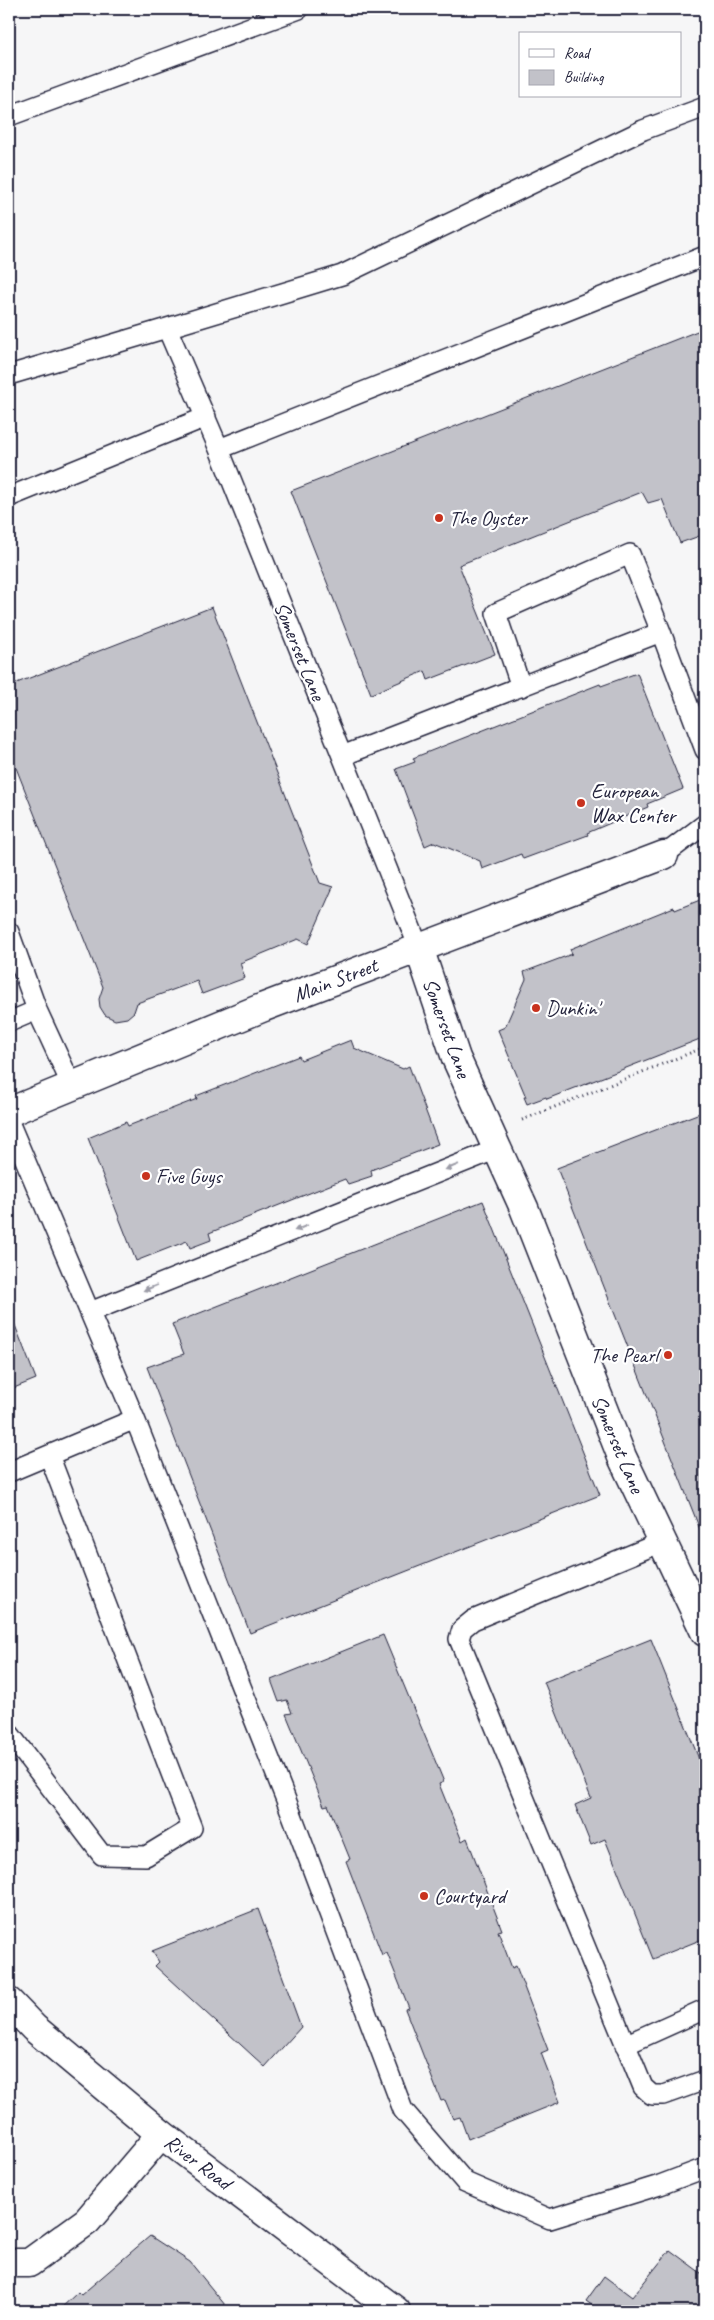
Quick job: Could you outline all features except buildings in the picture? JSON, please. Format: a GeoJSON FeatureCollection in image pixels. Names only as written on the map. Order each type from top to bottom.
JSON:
{"type":"FeatureCollection","features":[{"type":"Feature","properties":{"kind":"street","name":"Main Street"},"geometry":{"type":"LineString","coordinates":[[9,1112],[264,1007],[664,855]]}},
{"type":"Feature","properties":{"kind":"street","name":"Somerset Lane"},"geometry":{"type":"LineString","coordinates":[[419,948],[456,1058],[524,1208],[622,1457],[705,1632]]}},
{"type":"Feature","properties":{"kind":"street","name":"River Road"},"geometry":{"type":"LineString","coordinates":[[9,2002],[34,2028],[161,2134],[396,2311]]}},
{"type":"Feature","properties":{"kind":"street"},"geometry":{"type":"LineString","coordinates":[[9,2262],[29,2263],[87,2220],[161,2134]]}},
{"type":"Feature","properties":{"kind":"lane"},"geometry":{"type":"LineString","coordinates":[[9,116],[299,9]]}},
{"type":"Feature","properties":{"kind":"lane"},"geometry":{"type":"LineString","coordinates":[[9,375],[342,275],[643,130],[705,107]]}},
{"type":"Feature","properties":{"kind":"lane"},"geometry":{"type":"LineString","coordinates":[[219,449],[705,256]]}},
{"type":"Feature","properties":{"kind":"lane","name":"Somerset Lane"},"geometry":{"type":"LineString","coordinates":[[167,328],[206,416],[419,948]]}},
{"type":"Feature","properties":{"kind":"lane"},"geometry":{"type":"LineString","coordinates":[[9,497],[206,416]]}},
{"type":"Feature","properties":{"kind":"lane"},"geometry":{"type":"LineString","coordinates":[[521,686],[496,613],[630,554],[705,750]]}},
{"type":"Feature","properties":{"kind":"lane"},"geometry":{"type":"LineString","coordinates":[[342,756],[661,632]]}},
{"type":"Feature","properties":{"kind":"lane"},"geometry":{"type":"LineString","coordinates":[[664,855],[705,824]]}},
{"type":"Feature","properties":{"kind":"lane"},"geometry":{"type":"LineString","coordinates":[[9,932],[37,1010],[72,1086]]}},
{"type":"Feature","properties":{"kind":"lane"},"geometry":{"type":"LineString","coordinates":[[9,1022],[37,1010]]}},
{"type":"Feature","properties":{"kind":"lane"},"geometry":{"type":"LineString","coordinates":[[9,1122],[135,1419],[292,1815],[403,2110],[465,2182],[550,2219],[660,2185],[705,2168]]}},
{"type":"Feature","properties":{"kind":"lane"},"geometry":{"type":"LineString","coordinates":[[90,1312],[494,1141]]}},
{"type":"Feature","properties":{"kind":"lane"},"geometry":{"type":"LineString","coordinates":[[9,1472],[135,1419]]}},
{"type":"Feature","properties":{"kind":"lane"},"geometry":{"type":"LineString","coordinates":[[9,1733],[102,1855],[146,1856],[192,1828],[49,1456]]}},
{"type":"Feature","properties":{"kind":"lane"},"geometry":{"type":"LineString","coordinates":[[662,1542],[472,1620],[462,1629],[459,1639],[643,2087],[652,2095],[663,2095],[705,2080]]}},
{"type":"Feature","properties":{"kind":"lane"},"geometry":{"type":"LineString","coordinates":[[626,2045],[705,2009]]}},
{"type":"Feature","properties":{"kind":"path"},"geometry":{"type":"LineString","coordinates":[[494,1141],[705,1047]]}},
{"type":"Feature","properties":{"kind":"place","name":"The Oyster"},"geometry":{"type":"Point","coordinates":[439,518]}},
{"type":"Feature","properties":{"kind":"place","name":"European Wax Center"},"geometry":{"type":"Point","coordinates":[581,803]}},
{"type":"Feature","properties":{"kind":"place","name":"Dunkin'"},"geometry":{"type":"Point","coordinates":[536,1008]}},
{"type":"Feature","properties":{"kind":"place","name":"Five Guys"},"geometry":{"type":"Point","coordinates":[146,1176]}},
{"type":"Feature","properties":{"kind":"place","name":"The Pearl"},"geometry":{"type":"Point","coordinates":[668,1355]}},
{"type":"Feature","properties":{"kind":"place","name":"Courtyard"},"geometry":{"type":"Point","coordinates":[424,1896]}}]}
